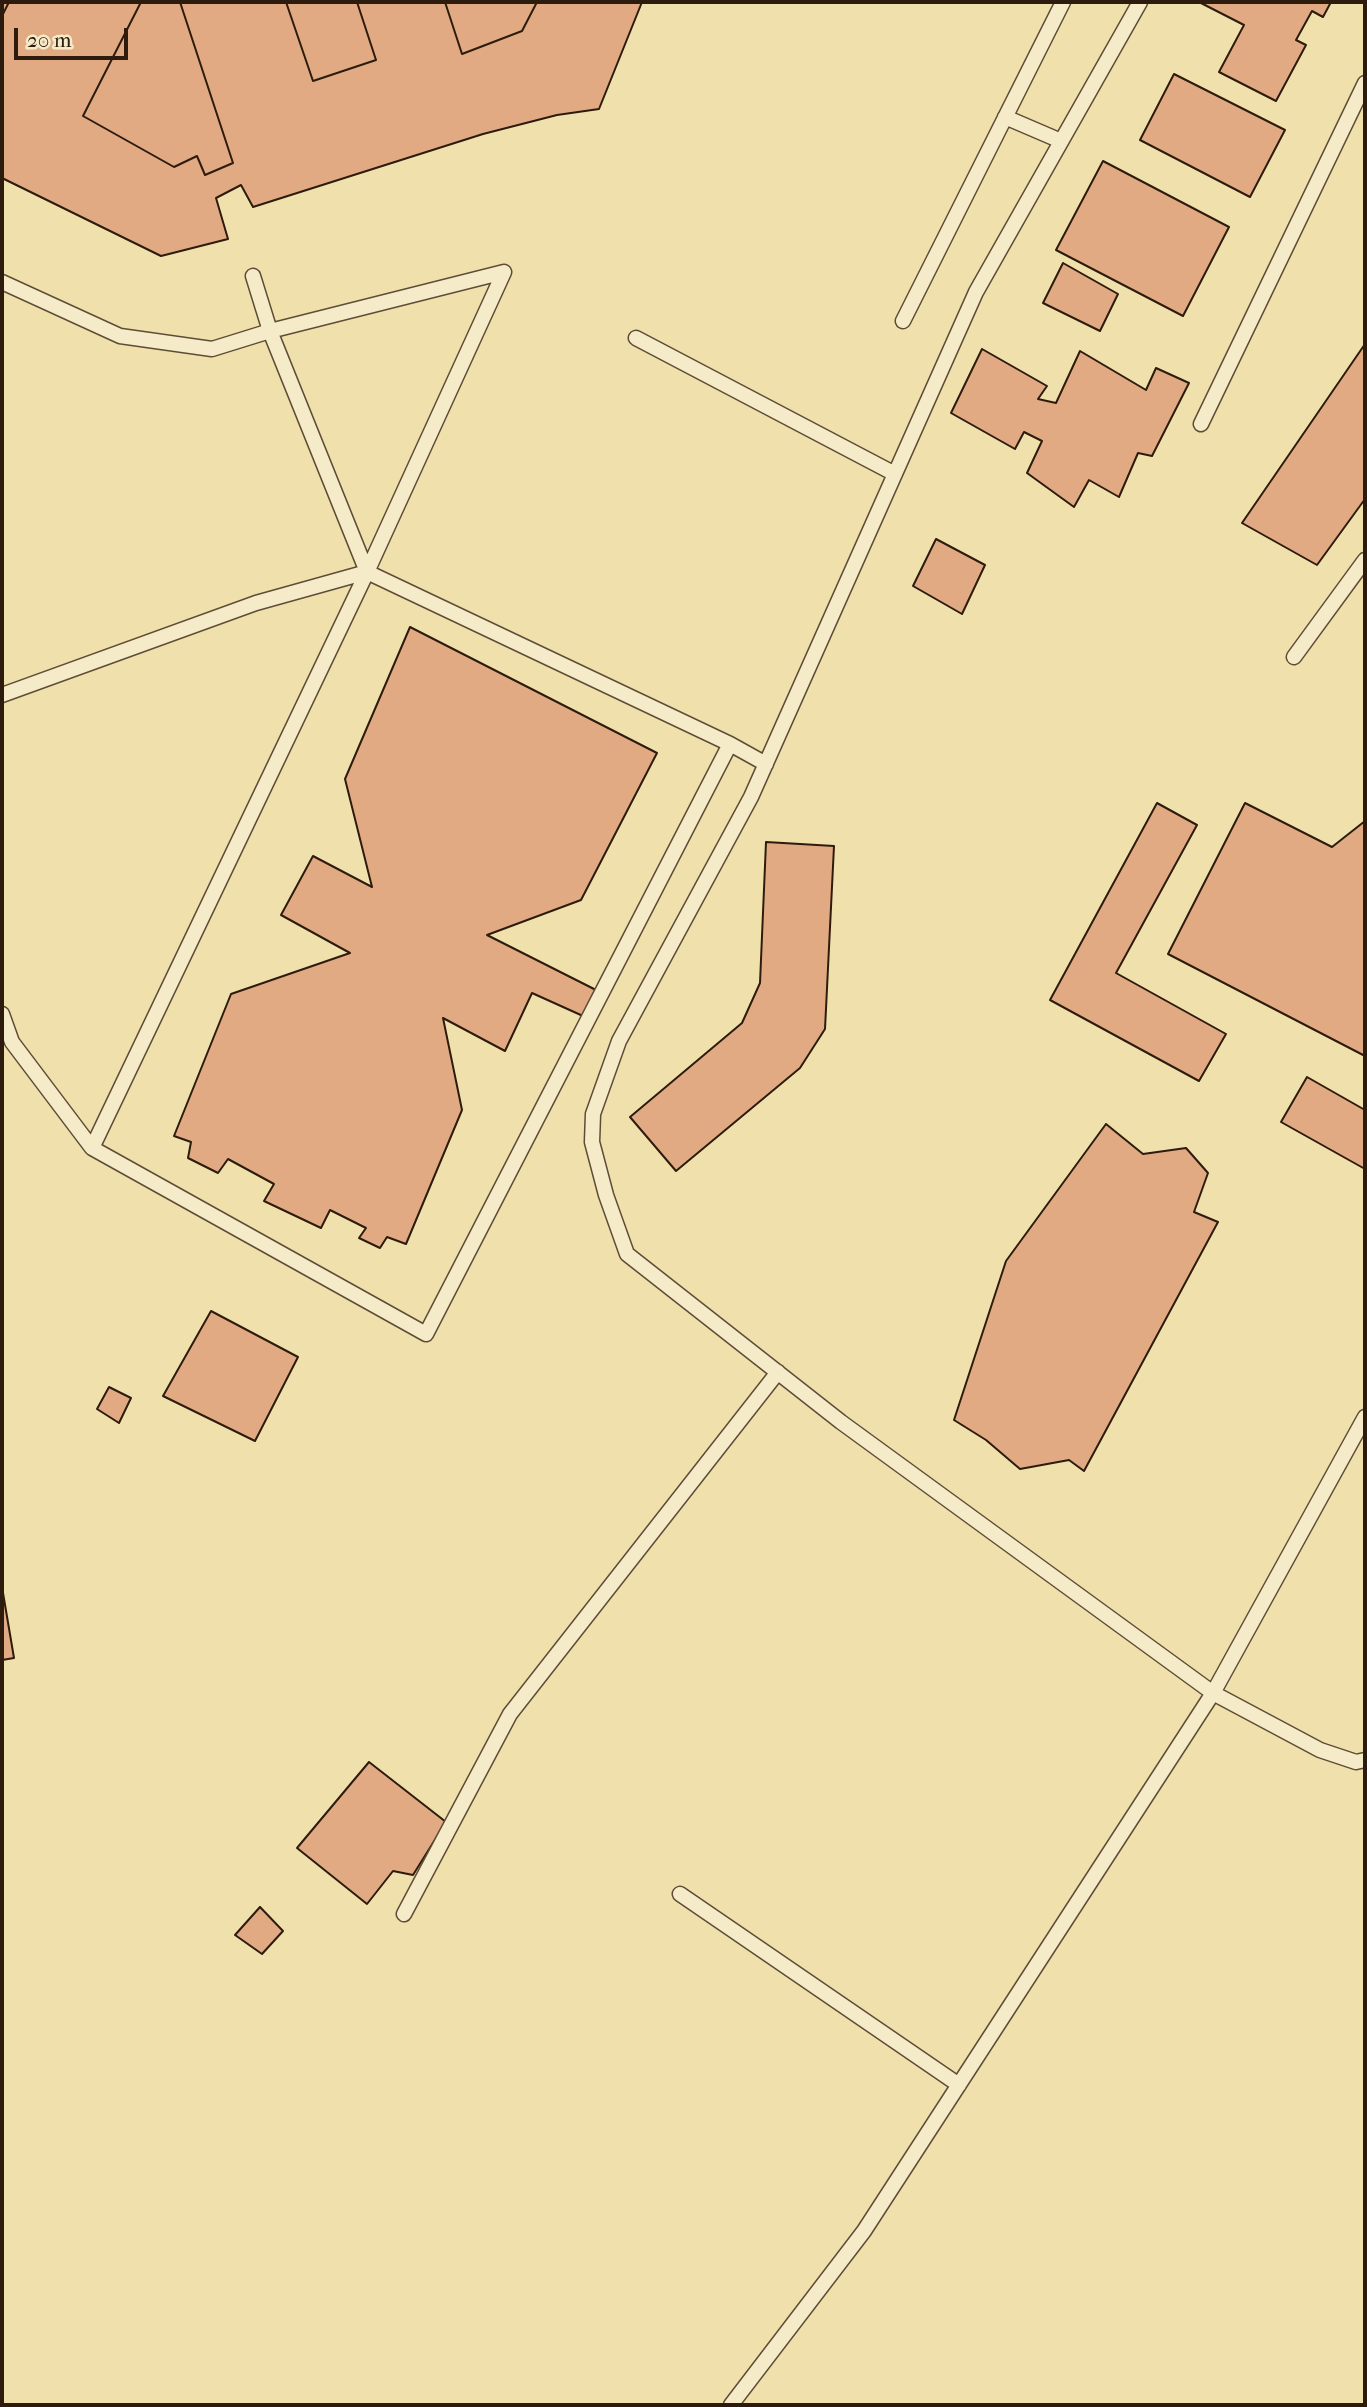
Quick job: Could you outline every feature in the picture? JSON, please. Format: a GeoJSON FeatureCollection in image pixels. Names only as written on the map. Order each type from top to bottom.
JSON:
{"type":"FeatureCollection","features":[{"type":"Feature","properties":{"kind":"lane"},"geometry":{"type":"LineString","coordinates":[[903,321],[1063,2]]}},
{"type":"Feature","properties":{"kind":"lane"},"geometry":{"type":"LineString","coordinates":[[1140,2],[976,292],[751,797],[619,1041],[593,1114],[592,1142],[627,1254],[841,1422],[1213,1693],[1320,1750],[1356,1762],[1365,1760]]}},
{"type":"Feature","properties":{"kind":"lane"},"geometry":{"type":"LineString","coordinates":[[1201,424],[1365,83]]}},
{"type":"Feature","properties":{"kind":"lane"},"geometry":{"type":"LineString","coordinates":[[1006,117],[1061,141]]}},
{"type":"Feature","properties":{"kind":"lane"},"geometry":{"type":"LineString","coordinates":[[2,282],[120,337],[212,349],[270,331],[504,272],[367,572],[93,1148]]}},
{"type":"Feature","properties":{"kind":"lane"},"geometry":{"type":"LineString","coordinates":[[253,276],[270,331],[367,572]]}},
{"type":"Feature","properties":{"kind":"lane"},"geometry":{"type":"LineString","coordinates":[[636,338],[895,474]]}},
{"type":"Feature","properties":{"kind":"lane"},"geometry":{"type":"LineString","coordinates":[[1294,657],[1365,561]]}},
{"type":"Feature","properties":{"kind":"lane"},"geometry":{"type":"LineString","coordinates":[[2,695],[256,603],[367,572],[730,744],[766,764]]}},
{"type":"Feature","properties":{"kind":"lane"},"geometry":{"type":"LineString","coordinates":[[2,1014],[7,1040],[93,1148],[426,1334],[730,744]]}},
{"type":"Feature","properties":{"kind":"lane"},"geometry":{"type":"LineString","coordinates":[[404,1914],[510,1714],[778,1372]]}},
{"type":"Feature","properties":{"kind":"lane"},"geometry":{"type":"LineString","coordinates":[[731,2405],[864,2231],[1213,1693],[1365,1417]]}},
{"type":"Feature","properties":{"kind":"lane"},"geometry":{"type":"LineString","coordinates":[[680,1894],[960,2085]]}},
{"type":"Feature","properties":{"kind":"building"},"geometry":{"type":"Polygon","coordinates":[[[2,2],[9,2],[2,16],[2,2]]]}},
{"type":"Feature","properties":{"kind":"building"},"geometry":{"type":"Polygon","coordinates":[[[9,2],[141,2],[83,116],[174,167],[197,156],[205,175],[233,163],[180,2],[286,2],[313,81],[376,60],[357,2],[445,2],[462,54],[522,31],[537,2],[642,2],[599,109],[557,115],[483,134],[253,207],[241,185],[216,198],[228,239],[161,256],[2,178],[2,16],[9,2]]]}},
{"type":"Feature","properties":{"kind":"building"},"geometry":{"type":"Polygon","coordinates":[[[141,2],[180,2],[233,163],[205,175],[197,156],[174,167],[83,116],[141,2]]]}},
{"type":"Feature","properties":{"kind":"building"},"geometry":{"type":"Polygon","coordinates":[[[286,2],[357,2],[376,60],[313,81],[286,2]]]}},
{"type":"Feature","properties":{"kind":"building"},"geometry":{"type":"Polygon","coordinates":[[[445,2],[537,2],[522,31],[462,54],[445,2]]]}},
{"type":"Feature","properties":{"kind":"building"},"geometry":{"type":"Polygon","coordinates":[[[1199,2],[1331,2],[1323,17],[1312,11],[1296,40],[1306,45],[1276,101],[1219,72],[1244,25],[1199,2]]]}},
{"type":"Feature","properties":{"kind":"building"},"geometry":{"type":"Polygon","coordinates":[[[1174,74],[1285,130],[1250,197],[1140,140],[1174,74]]]}},
{"type":"Feature","properties":{"kind":"building"},"geometry":{"type":"Polygon","coordinates":[[[1103,161],[1229,227],[1183,316],[1056,250],[1103,161]]]}},
{"type":"Feature","properties":{"kind":"building"},"geometry":{"type":"Polygon","coordinates":[[[1063,263],[1118,294],[1100,331],[1043,303],[1063,263]]]}},
{"type":"Feature","properties":{"kind":"building"},"geometry":{"type":"Polygon","coordinates":[[[1365,344],[1365,499],[1317,565],[1242,523],[1365,344]]]}},
{"type":"Feature","properties":{"kind":"building"},"geometry":{"type":"Polygon","coordinates":[[[982,349],[1047,386],[1038,399],[1056,403],[1080,351],[1146,390],[1156,368],[1189,383],[1152,456],[1138,453],[1119,497],[1089,480],[1074,507],[1027,473],[1042,441],[1024,432],[1015,449],[951,413],[982,349]]]}},
{"type":"Feature","properties":{"kind":"building"},"geometry":{"type":"Polygon","coordinates":[[[936,539],[985,565],[962,614],[913,586],[936,539]]]}},
{"type":"Feature","properties":{"kind":"building"},"geometry":{"type":"Polygon","coordinates":[[[410,627],[657,753],[581,900],[487,935],[596,990],[583,1016],[532,993],[505,1051],[443,1018],[462,1110],[406,1244],[387,1237],[380,1248],[359,1238],[366,1228],[330,1210],[321,1228],[264,1201],[274,1184],[228,1159],[218,1173],[188,1158],[191,1142],[174,1136],[231,994],[350,953],[281,915],[313,856],[372,887],[345,779],[410,627]]]}},
{"type":"Feature","properties":{"kind":"building"},"geometry":{"type":"Polygon","coordinates":[[[1157,803],[1197,825],[1116,973],[1226,1034],[1199,1081],[1050,1000],[1157,803]]]}},
{"type":"Feature","properties":{"kind":"building"},"geometry":{"type":"Polygon","coordinates":[[[1245,803],[1332,847],[1365,821],[1365,1056],[1168,954],[1245,803]]]}},
{"type":"Feature","properties":{"kind":"building"},"geometry":{"type":"Polygon","coordinates":[[[766,842],[834,846],[825,1029],[800,1068],[676,1171],[630,1117],[742,1023],[760,983],[766,842]]]}},
{"type":"Feature","properties":{"kind":"building"},"geometry":{"type":"Polygon","coordinates":[[[1307,1077],[1365,1110],[1365,1169],[1281,1122],[1307,1077]]]}},
{"type":"Feature","properties":{"kind":"building"},"geometry":{"type":"Polygon","coordinates":[[[1106,1124],[1143,1154],[1186,1148],[1208,1173],[1194,1212],[1218,1222],[1084,1471],[1069,1460],[1020,1469],[986,1440],[954,1420],[1006,1261],[1106,1124]]]}},
{"type":"Feature","properties":{"kind":"building"},"geometry":{"type":"Polygon","coordinates":[[[211,1311],[298,1357],[255,1441],[163,1396],[211,1311]]]}},
{"type":"Feature","properties":{"kind":"building"},"geometry":{"type":"Polygon","coordinates":[[[109,1387],[131,1398],[119,1423],[97,1409],[109,1387]]]}},
{"type":"Feature","properties":{"kind":"building"},"geometry":{"type":"Polygon","coordinates":[[[2,1587],[14,1658],[2,1660],[2,1587]]]}},
{"type":"Feature","properties":{"kind":"building"},"geometry":{"type":"Polygon","coordinates":[[[369,1762],[446,1822],[413,1875],[393,1871],[367,1904],[297,1848],[369,1762]]]}},
{"type":"Feature","properties":{"kind":"building"},"geometry":{"type":"Polygon","coordinates":[[[260,1907],[283,1931],[262,1954],[235,1935],[260,1907]]]}}]}
